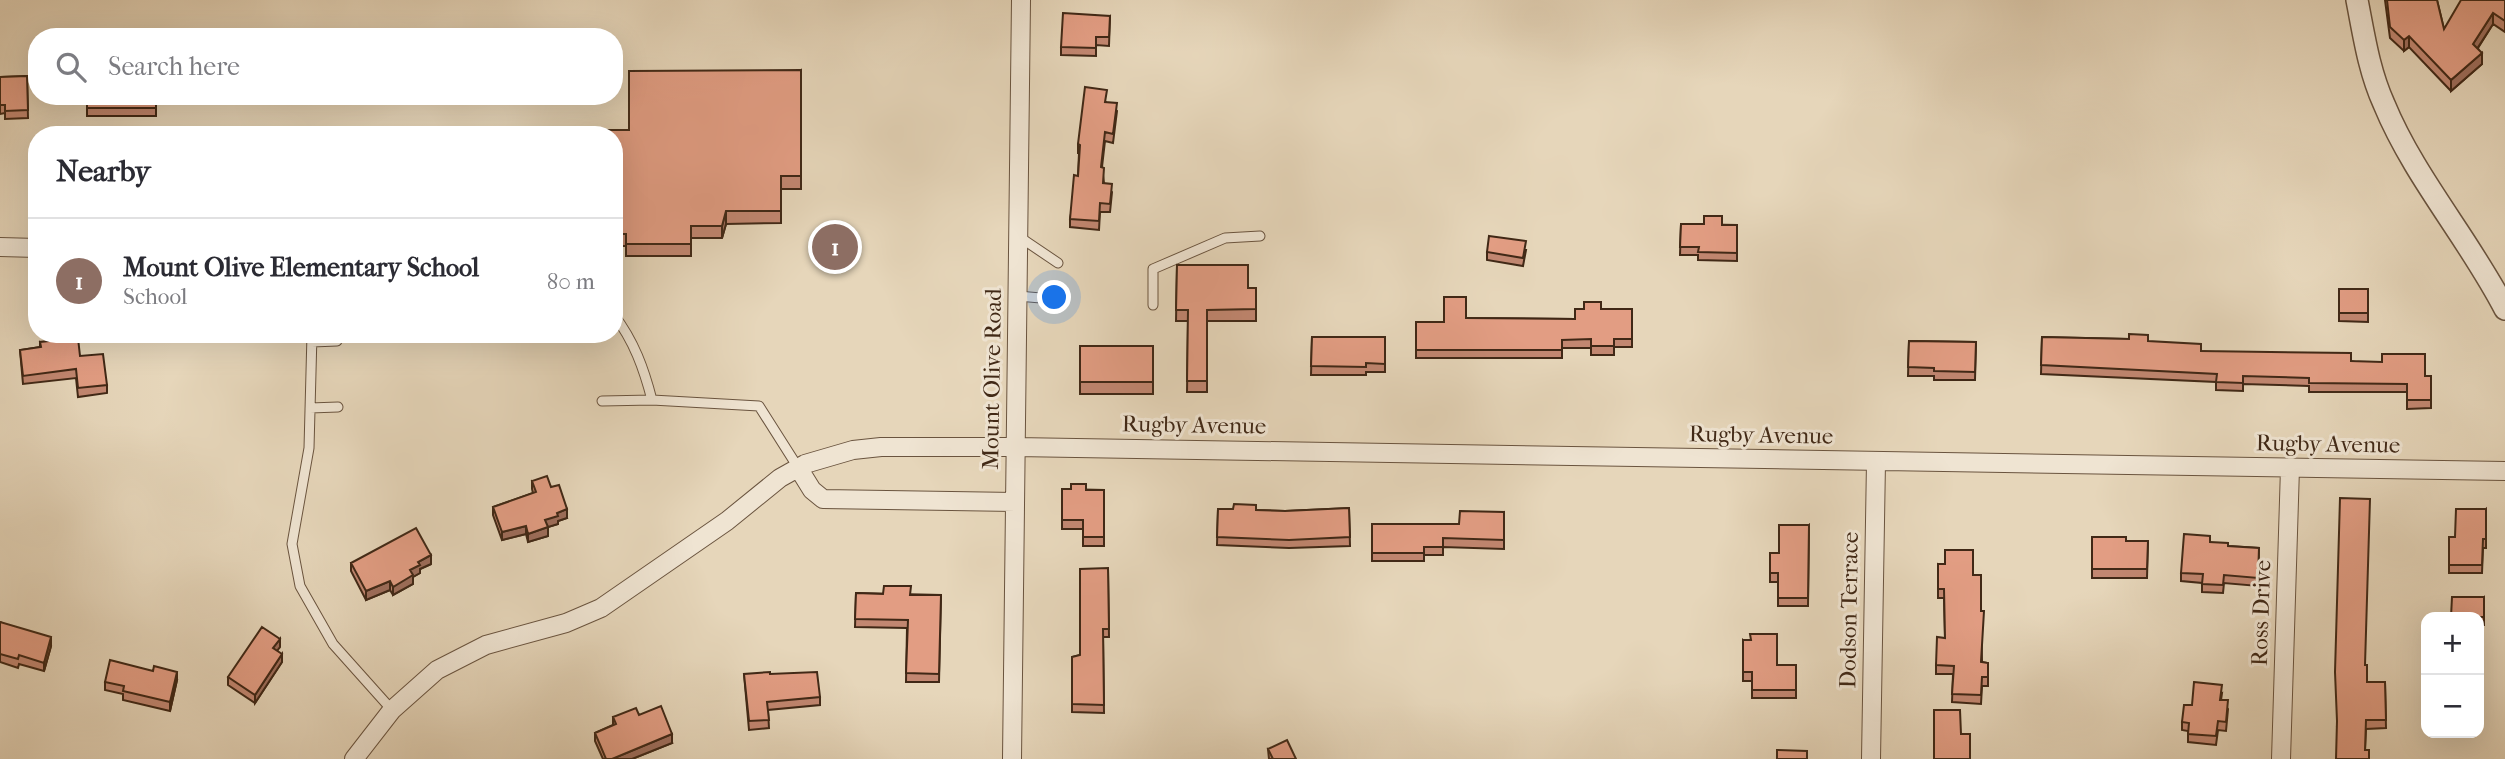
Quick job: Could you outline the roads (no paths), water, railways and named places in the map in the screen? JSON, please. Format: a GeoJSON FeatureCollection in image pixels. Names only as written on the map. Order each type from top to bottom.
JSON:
{"type":"FeatureCollection","features":[{"type":"Feature","properties":{"kind":"street","name":"Mount Olive Road"},"geometry":{"type":"LineString","coordinates":[[1012,759],[1021,0]]}},
{"type":"Feature","properties":{"kind":"street"},"geometry":{"type":"LineString","coordinates":[[2357,0],[2368,62],[2384,105],[2401,140],[2505,309]]}},
{"type":"Feature","properties":{"kind":"street"},"geometry":{"type":"LineString","coordinates":[[0,247],[28,248]]}},
{"type":"Feature","properties":{"kind":"street","name":"Rugby Avenue"},"geometry":{"type":"LineString","coordinates":[[354,759],[392,710],[437,670],[486,645],[566,623],[601,608],[727,521],[780,478],[805,464],[853,450],[881,447],[1016,447],[2505,471]]}},
{"type":"Feature","properties":{"kind":"street","name":"Dodson Terrace"},"geometry":{"type":"LineString","coordinates":[[1871,759],[1876,461]]}},
{"type":"Feature","properties":{"kind":"street","name":"Ross Drive"},"geometry":{"type":"LineString","coordinates":[[2281,759],[2290,468]]}},
{"type":"Feature","properties":{"kind":"street"},"geometry":{"type":"LineString","coordinates":[[799,469],[812,490],[823,499],[1015,502]]}},
{"type":"Feature","properties":{"kind":"lane"},"geometry":{"type":"LineString","coordinates":[[1018,236],[1058,263]]}},
{"type":"Feature","properties":{"kind":"lane"},"geometry":{"type":"LineString","coordinates":[[1153,304],[1153,269],[1225,238],[1260,236]]}},
{"type":"Feature","properties":{"kind":"lane"},"geometry":{"type":"LineString","coordinates":[[1018,296],[1052,299]]}},
{"type":"Feature","properties":{"kind":"lane"},"geometry":{"type":"LineString","coordinates":[[623,327],[644,369],[652,400]]}},
{"type":"Feature","properties":{"kind":"lane"},"geometry":{"type":"LineString","coordinates":[[312,343],[309,448],[292,544],[300,586],[333,644],[392,710]]}},
{"type":"Feature","properties":{"kind":"lane"},"geometry":{"type":"LineString","coordinates":[[602,401],[652,400],[759,406],[799,469]]}},
{"type":"Feature","properties":{"kind":"lane"},"geometry":{"type":"LineString","coordinates":[[310,408],[338,407]]}},
{"type":"Feature","properties":{"kind":"place","name":"Mount Olive Elementary School"},"geometry":{"type":"Point","coordinates":[835,247]}}]}
